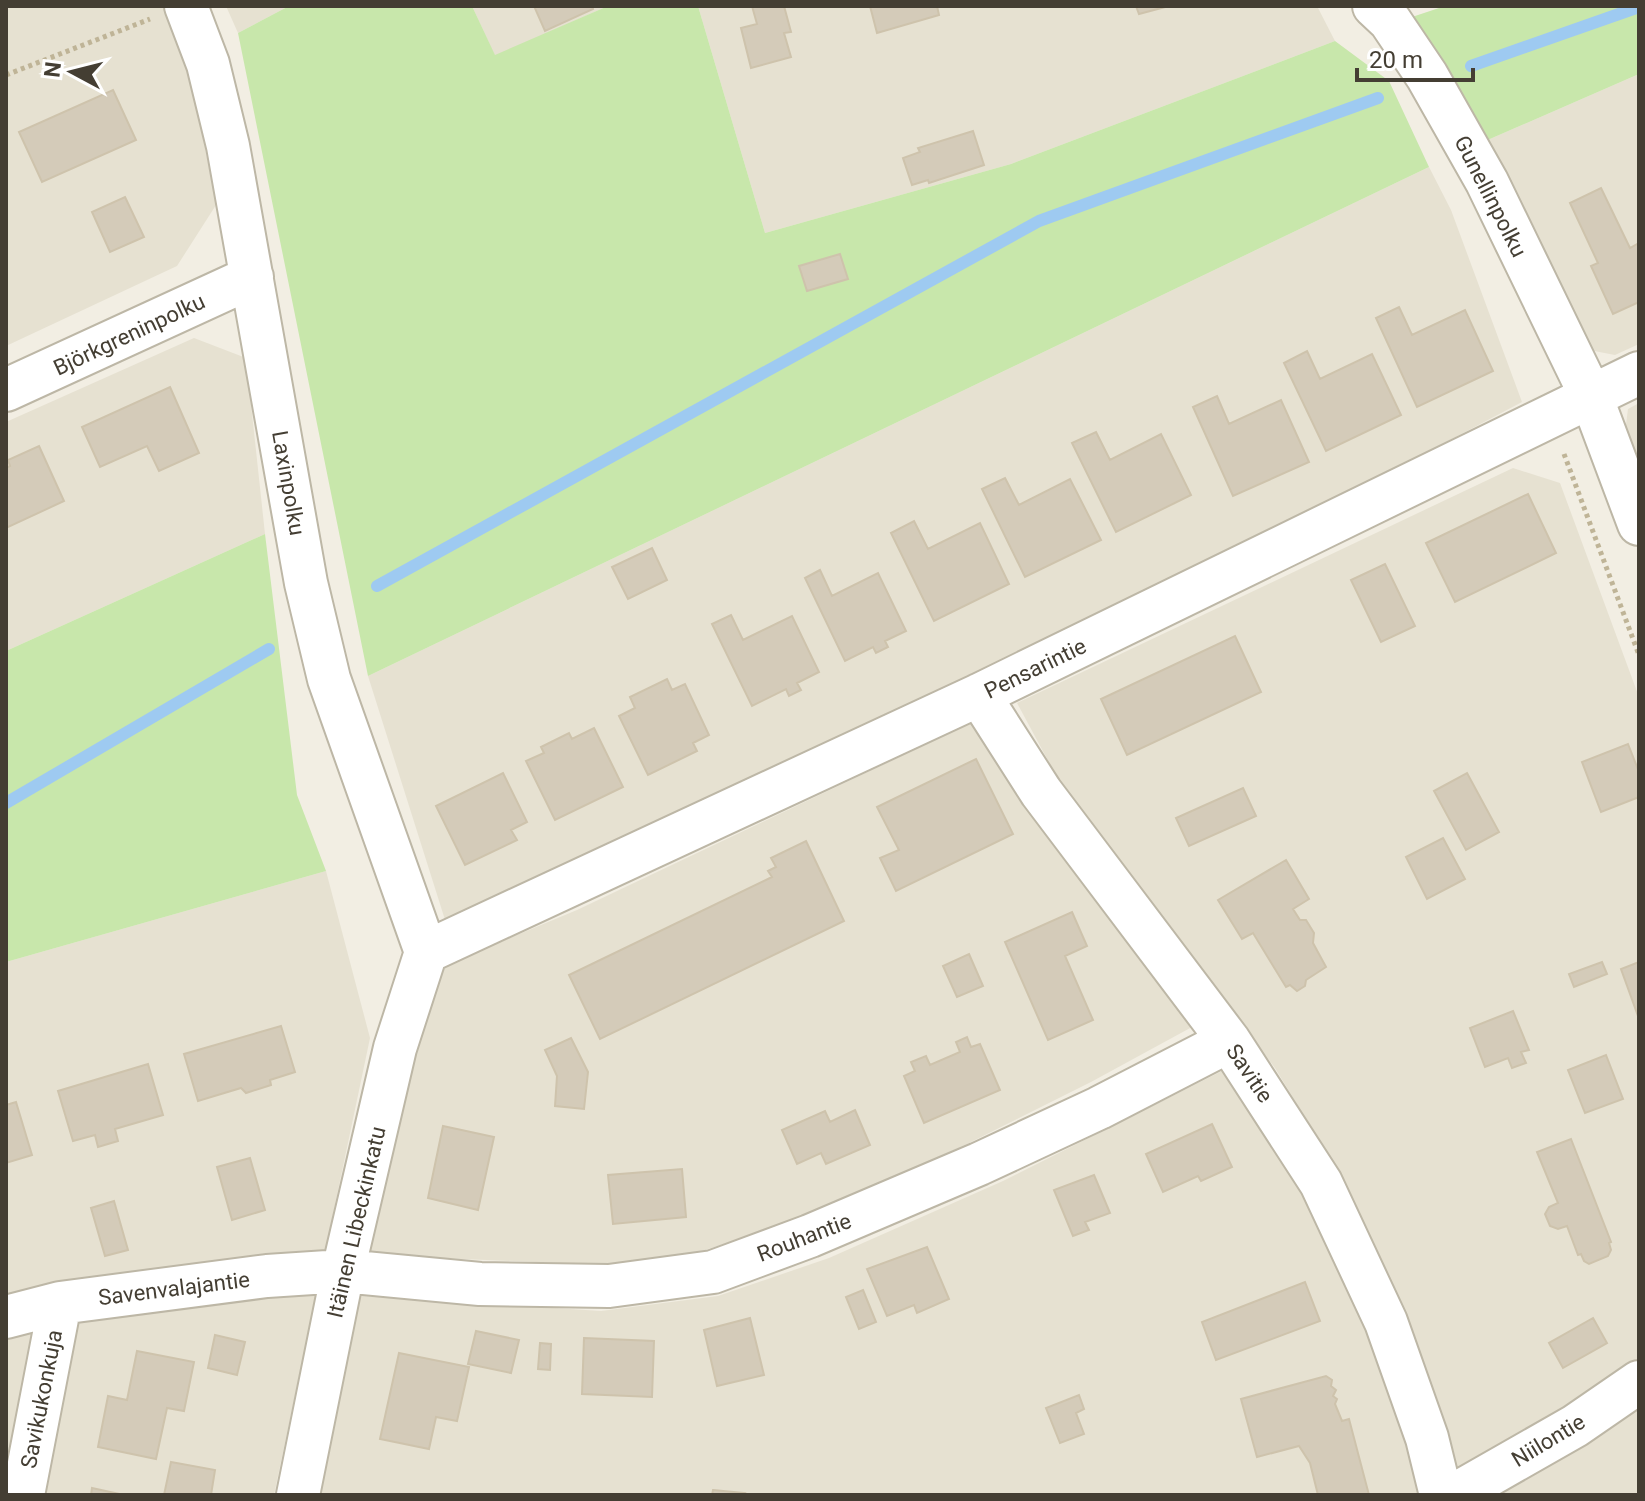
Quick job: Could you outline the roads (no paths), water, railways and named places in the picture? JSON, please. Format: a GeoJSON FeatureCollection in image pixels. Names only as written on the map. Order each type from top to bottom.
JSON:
{"type":"FeatureCollection","features":[{"type":"Feature","properties":{"kind":"street","name":"Gunellinpolku"},"geometry":{"type":"LineString","coordinates":[[1374,6],[1390,21],[1427,76],[1487,182],[1591,396],[1639,524]]}},
{"type":"Feature","properties":{"kind":"street","name":"Laxinpolku"},"geometry":{"type":"LineString","coordinates":[[170,12],[212,78],[228,146],[306,583],[329,679],[426,952]]}},
{"type":"Feature","properties":{"kind":"street","name":"Björkgreninpolku"},"geometry":{"type":"LineString","coordinates":[[6,390],[252,277]]}},
{"type":"Feature","properties":{"kind":"street","name":"Pensarintie"},"geometry":{"type":"LineString","coordinates":[[426,952],[979,695],[1639,373]]}},
{"type":"Feature","properties":{"kind":"street","name":"Savitie"},"geometry":{"type":"LineString","coordinates":[[979,695],[1041,792],[1229,1041],[1321,1183],[1386,1322],[1427,1438],[1441,1495]]}},
{"type":"Feature","properties":{"kind":"street","name":"Itäinen Libeckinkatu"},"geometry":{"type":"LineString","coordinates":[[298,1495],[343,1271],[395,1048],[426,952]]}},
{"type":"Feature","properties":{"kind":"street","name":"Rouhantie"},"geometry":{"type":"LineString","coordinates":[[343,1271],[480,1284],[609,1286],[713,1272],[810,1236],[979,1164],[1099,1108],[1229,1041]]}},
{"type":"Feature","properties":{"kind":"street","name":"Savenvalajantie"},"geometry":{"type":"LineString","coordinates":[[6,1317],[60,1303],[267,1276],[343,1271]]}},
{"type":"Feature","properties":{"kind":"street","name":"Savikukonkuja"},"geometry":{"type":"LineString","coordinates":[[23,1495],[60,1303]]}},
{"type":"Feature","properties":{"kind":"street","name":"Niilontie"},"geometry":{"type":"LineString","coordinates":[[1454,1495],[1575,1426],[1639,1382]]}},
{"type":"Feature","properties":{"kind":"waterway"},"geometry":{"type":"LineString","coordinates":[[1471,66],[1639,7]]}},
{"type":"Feature","properties":{"kind":"waterway"},"geometry":{"type":"LineString","coordinates":[[377,586],[1039,221],[1378,98]]}},
{"type":"Feature","properties":{"kind":"waterway"},"geometry":{"type":"LineString","coordinates":[[6,803],[269,649]]}}]}
